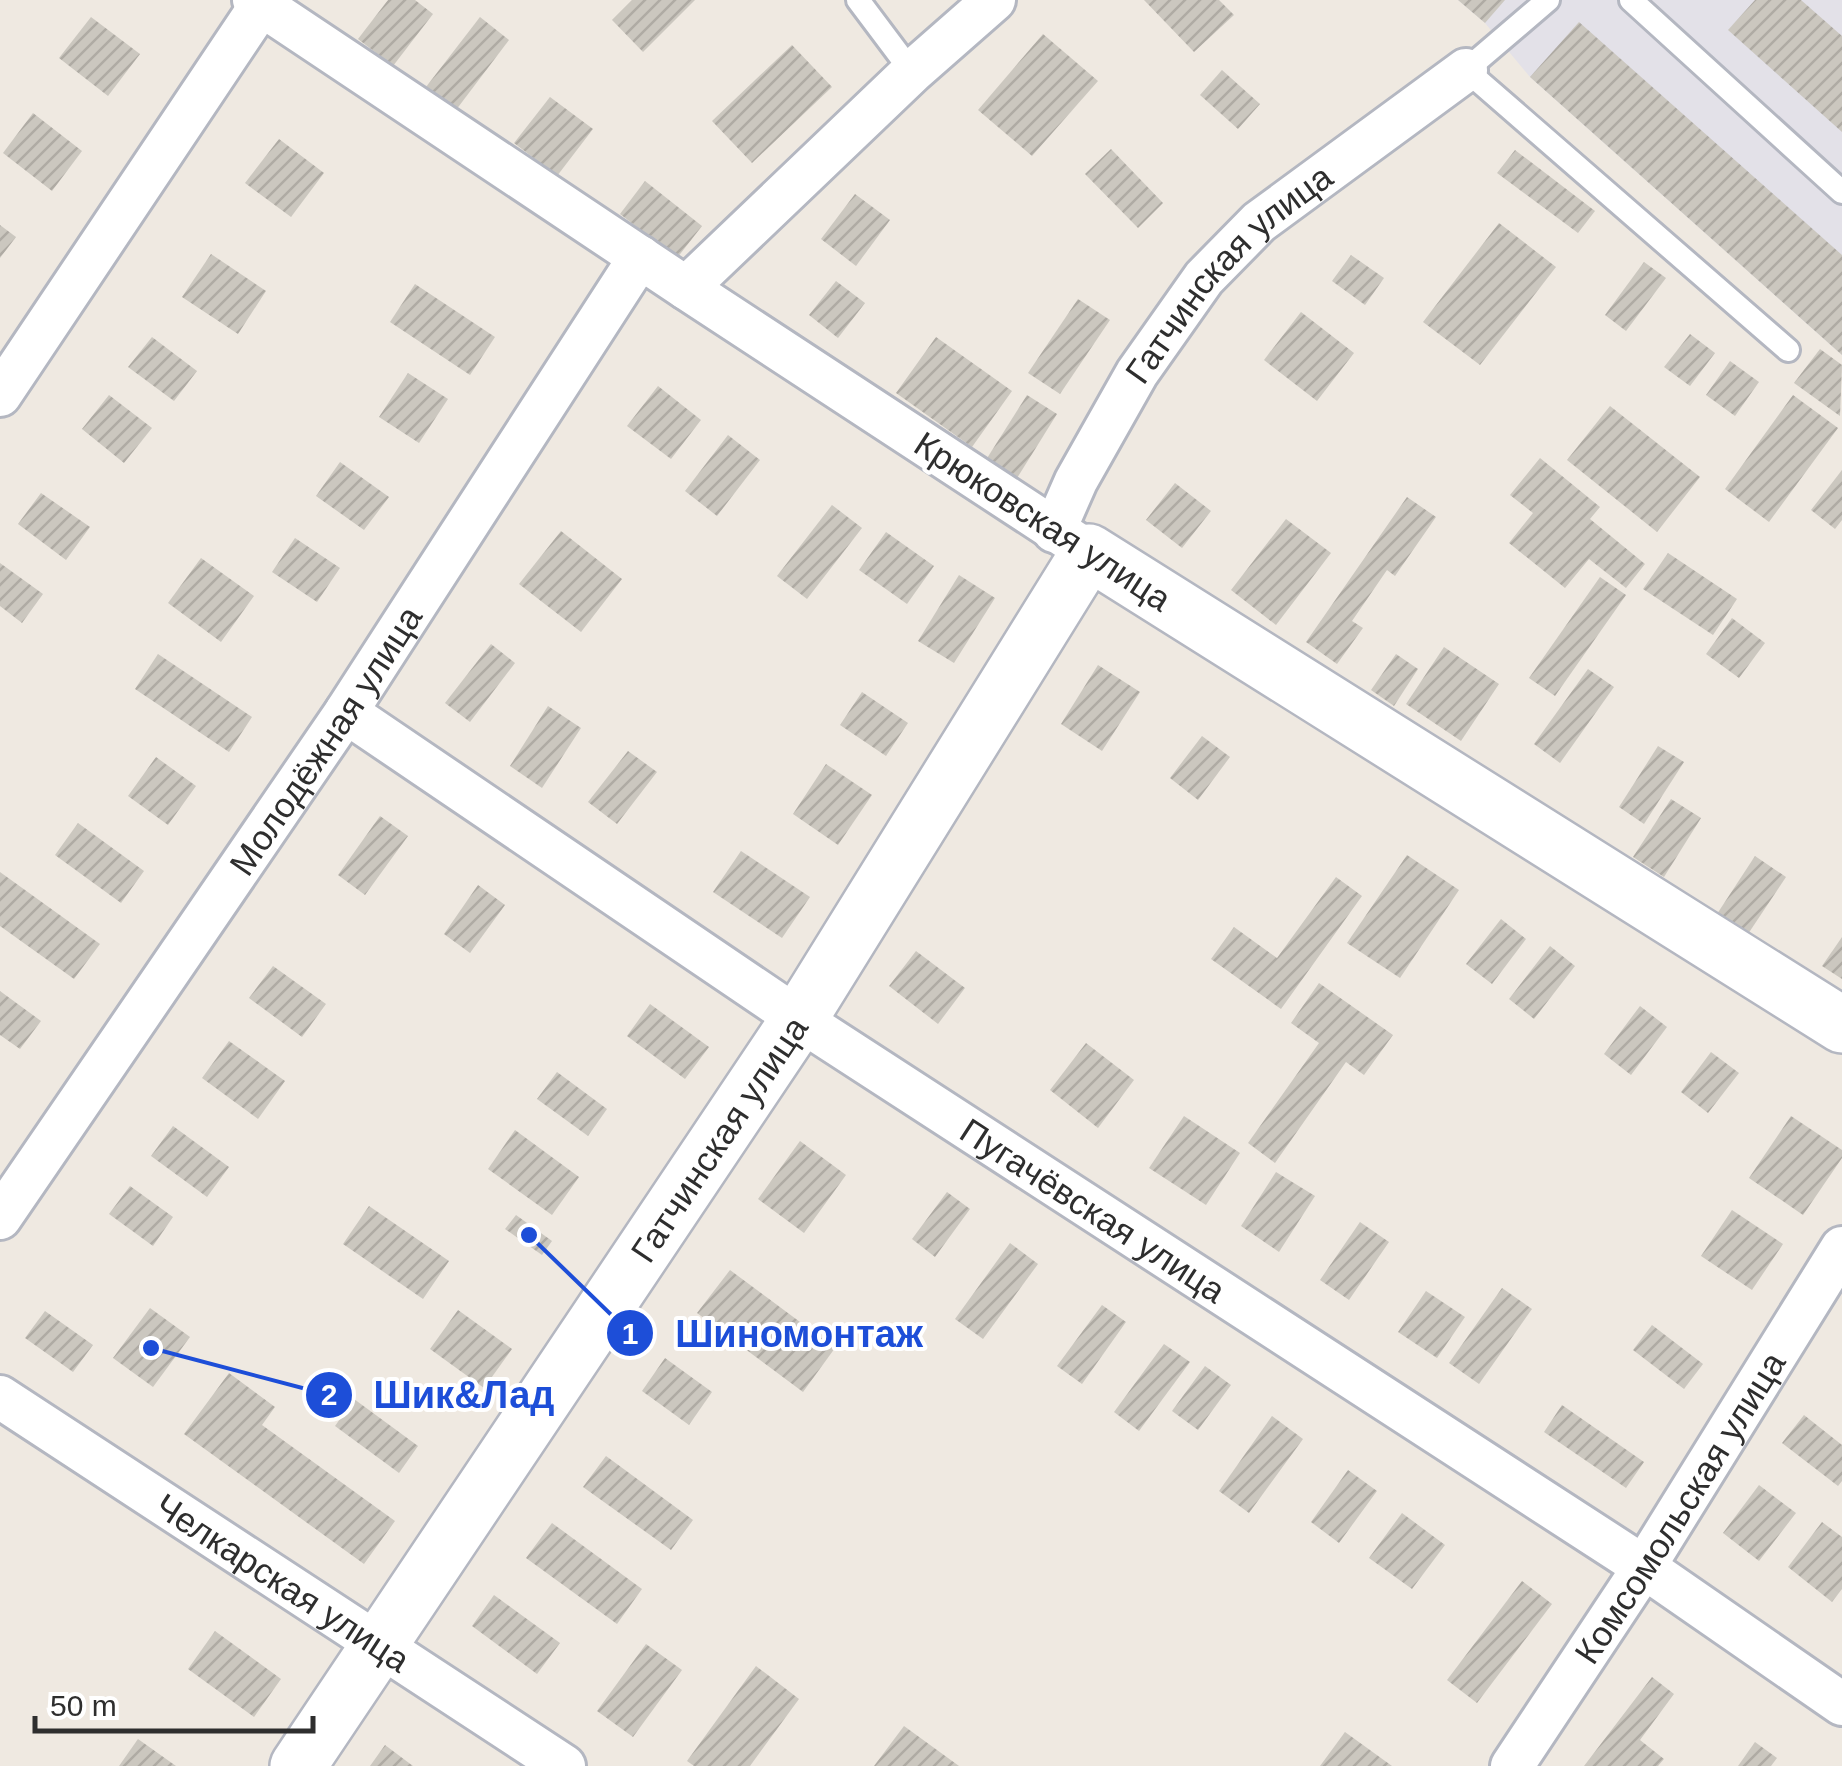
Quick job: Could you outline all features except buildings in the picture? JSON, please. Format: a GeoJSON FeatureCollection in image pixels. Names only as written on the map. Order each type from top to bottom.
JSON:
{"type":"FeatureCollection","features":[{"type":"Feature","properties":{"kind":"street"},"geometry":{"type":"LineString","coordinates":[[686,288],[912,72],[994,0]]}},
{"type":"Feature","properties":{"kind":"street"},"geometry":{"type":"LineString","coordinates":[[0,394],[257,2]]}},
{"type":"Feature","properties":{"kind":"street","name":"Крюковская улица"},"geometry":{"type":"LineString","coordinates":[[257,2],[1072,542],[1842,1025]]}},
{"type":"Feature","properties":{"kind":"street","name":"Гатчинская улица"},"geometry":{"type":"LineString","coordinates":[[298,1766],[799,1019],[1072,542],[1076,481],[1137,373],[1204,278],[1259,222],[1466,70]]}},
{"type":"Feature","properties":{"kind":"street","name":"Молодёжная улица"},"geometry":{"type":"LineString","coordinates":[[0,1218],[346,712],[640,257]]}},
{"type":"Feature","properties":{"kind":"street","name":"Пугачёвская улица"},"geometry":{"type":"LineString","coordinates":[[346,712],[799,1019],[1644,1567],[1842,1704]]}},
{"type":"Feature","properties":{"kind":"street","name":"Комсомольская улица"},"geometry":{"type":"LineString","coordinates":[[1512,1766],[1644,1567],[1842,1248]]}},
{"type":"Feature","properties":{"kind":"street","name":"Челкарская улица"},"geometry":{"type":"LineString","coordinates":[[0,1397],[564,1766]]}},
{"type":"Feature","properties":{"kind":"lane"},"geometry":{"type":"LineString","coordinates":[[858,0],[912,72]]}},
{"type":"Feature","properties":{"kind":"lane"},"geometry":{"type":"LineString","coordinates":[[1548,0],[1466,70],[1788,350]]}},
{"type":"Feature","properties":{"kind":"lane"},"geometry":{"type":"LineString","coordinates":[[1631,0],[1842,192]]}},
{"type":"Feature","properties":{"kind":"shaded area"},"geometry":{"type":"Polygon","coordinates":[[[1458,0],[1842,0],[1842,355],[1530,77],[1485,23],[1458,0]]]}},
{"type":"Feature","properties":{"kind":"place","name":"Шиномонтаж"},"geometry":{"type":"Point","coordinates":[529,1235]}},
{"type":"Feature","properties":{"kind":"place","name":"Шик&Лад"},"geometry":{"type":"Point","coordinates":[151,1348]}}]}
